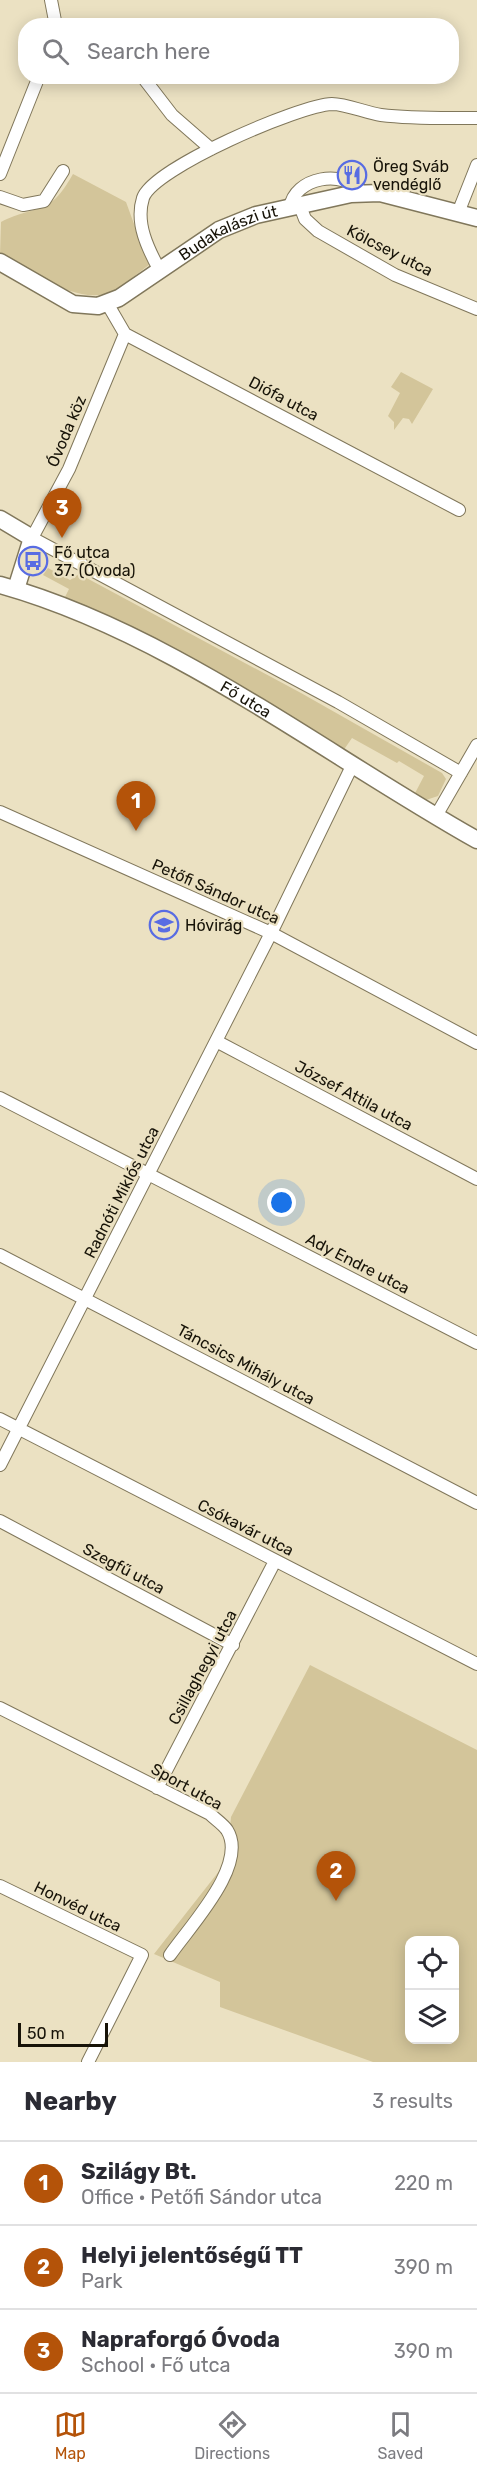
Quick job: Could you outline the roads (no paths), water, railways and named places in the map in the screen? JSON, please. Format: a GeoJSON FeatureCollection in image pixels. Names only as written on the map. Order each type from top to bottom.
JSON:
{"type":"FeatureCollection","features":[{"type":"Feature","properties":{"kind":"street"},"geometry":{"type":"LineString","coordinates":[[51,0],[55,18]]}},
{"type":"Feature","properties":{"kind":"street"},"geometry":{"type":"LineString","coordinates":[[0,174],[36,84]]}},
{"type":"Feature","properties":{"kind":"street"},"geometry":{"type":"LineString","coordinates":[[148,84],[172,115],[211,149]]}},
{"type":"Feature","properties":{"kind":"street"},"geometry":{"type":"LineString","coordinates":[[160,271],[150,253],[140,221],[144,196],[158,178],[211,149],[297,112],[333,104],[364,113],[398,117],[477,118]]}},
{"type":"Feature","properties":{"kind":"street"},"geometry":{"type":"LineString","coordinates":[[458,213],[477,165]]}},
{"type":"Feature","properties":{"kind":"street"},"geometry":{"type":"LineString","coordinates":[[0,197],[23,205],[44,201],[63,171]]}},
{"type":"Feature","properties":{"kind":"street","name":"Budakalászi út"},"geometry":{"type":"LineString","coordinates":[[0,262],[73,304],[87,307],[120,298],[219,230],[240,220],[295,207],[362,193],[399,197],[477,218]]}},
{"type":"Feature","properties":{"kind":"street","name":"Kölcsey utca"},"geometry":{"type":"LineString","coordinates":[[295,207],[318,231],[395,275],[477,309]]}},
{"type":"Feature","properties":{"kind":"street"},"geometry":{"type":"LineString","coordinates":[[107,303],[125,334]]}},
{"type":"Feature","properties":{"kind":"street","name":"Diófa utca"},"geometry":{"type":"LineString","coordinates":[[125,334],[459,510]]}},
{"type":"Feature","properties":{"kind":"street","name":"Óvoda köz"},"geometry":{"type":"LineString","coordinates":[[32,538],[69,469],[125,334]]}},
{"type":"Feature","properties":{"kind":"street"},"geometry":{"type":"LineString","coordinates":[[0,519],[338,702],[461,773]]}},
{"type":"Feature","properties":{"kind":"street"},"geometry":{"type":"LineString","coordinates":[[8,587],[32,538]]}},
{"type":"Feature","properties":{"kind":"street","name":"Fő utca"},"geometry":{"type":"LineString","coordinates":[[8,587],[91,619],[202,674],[477,840]]}},
{"type":"Feature","properties":{"kind":"street"},"geometry":{"type":"LineString","coordinates":[[435,816],[477,745]]}},
{"type":"Feature","properties":{"kind":"street","name":"Radnóti Miklós utca"},"geometry":{"type":"LineString","coordinates":[[0,1465],[271,933],[352,766]]}},
{"type":"Feature","properties":{"kind":"street","name":"Petőfi Sándor utca"},"geometry":{"type":"LineString","coordinates":[[0,812],[271,933],[477,1043]]}},
{"type":"Feature","properties":{"kind":"street","name":"József Attila utca"},"geometry":{"type":"LineString","coordinates":[[216,1041],[477,1179]]}},
{"type":"Feature","properties":{"kind":"street","name":"Ady Endre utca"},"geometry":{"type":"LineString","coordinates":[[0,1098],[477,1343]]}},
{"type":"Feature","properties":{"kind":"street","name":"Táncsics Mihály utca"},"geometry":{"type":"LineString","coordinates":[[0,1255],[477,1503]]}},
{"type":"Feature","properties":{"kind":"street","name":"Csókavár utca"},"geometry":{"type":"LineString","coordinates":[[0,1419],[477,1664]]}},
{"type":"Feature","properties":{"kind":"street","name":"Szegfű utca"},"geometry":{"type":"LineString","coordinates":[[0,1521],[232,1645]]}},
{"type":"Feature","properties":{"kind":"street","name":"Csillaghegyi utca"},"geometry":{"type":"LineString","coordinates":[[157,1788],[275,1561]]}},
{"type":"Feature","properties":{"kind":"street","name":"Sport utca"},"geometry":{"type":"LineString","coordinates":[[0,1708],[210,1814],[228,1831],[232,1853],[228,1874],[170,1954]]}},
{"type":"Feature","properties":{"kind":"street","name":"Honvéd utca"},"geometry":{"type":"LineString","coordinates":[[0,1886],[141,1955],[88,2062]]}},
{"type":"Feature","properties":{"kind":"place","name":"Öreg Sváb vendéglő"},"geometry":{"type":"Point","coordinates":[352,175]}},
{"type":"Feature","properties":{"kind":"place","name":"Napraforgó Óvoda"},"geometry":{"type":"Point","coordinates":[62,538]}},
{"type":"Feature","properties":{"kind":"place","name":"Fő utca 37. (Óvoda)"},"geometry":{"type":"Point","coordinates":[33,561]}},
{"type":"Feature","properties":{"kind":"place","name":"Szilágy Bt."},"geometry":{"type":"Point","coordinates":[136,831]}},
{"type":"Feature","properties":{"kind":"place","name":"Hóvirág"},"geometry":{"type":"Point","coordinates":[164,925]}},
{"type":"Feature","properties":{"kind":"place","name":"Helyi jelentőségű TT"},"geometry":{"type":"Point","coordinates":[336,1901]}}]}
